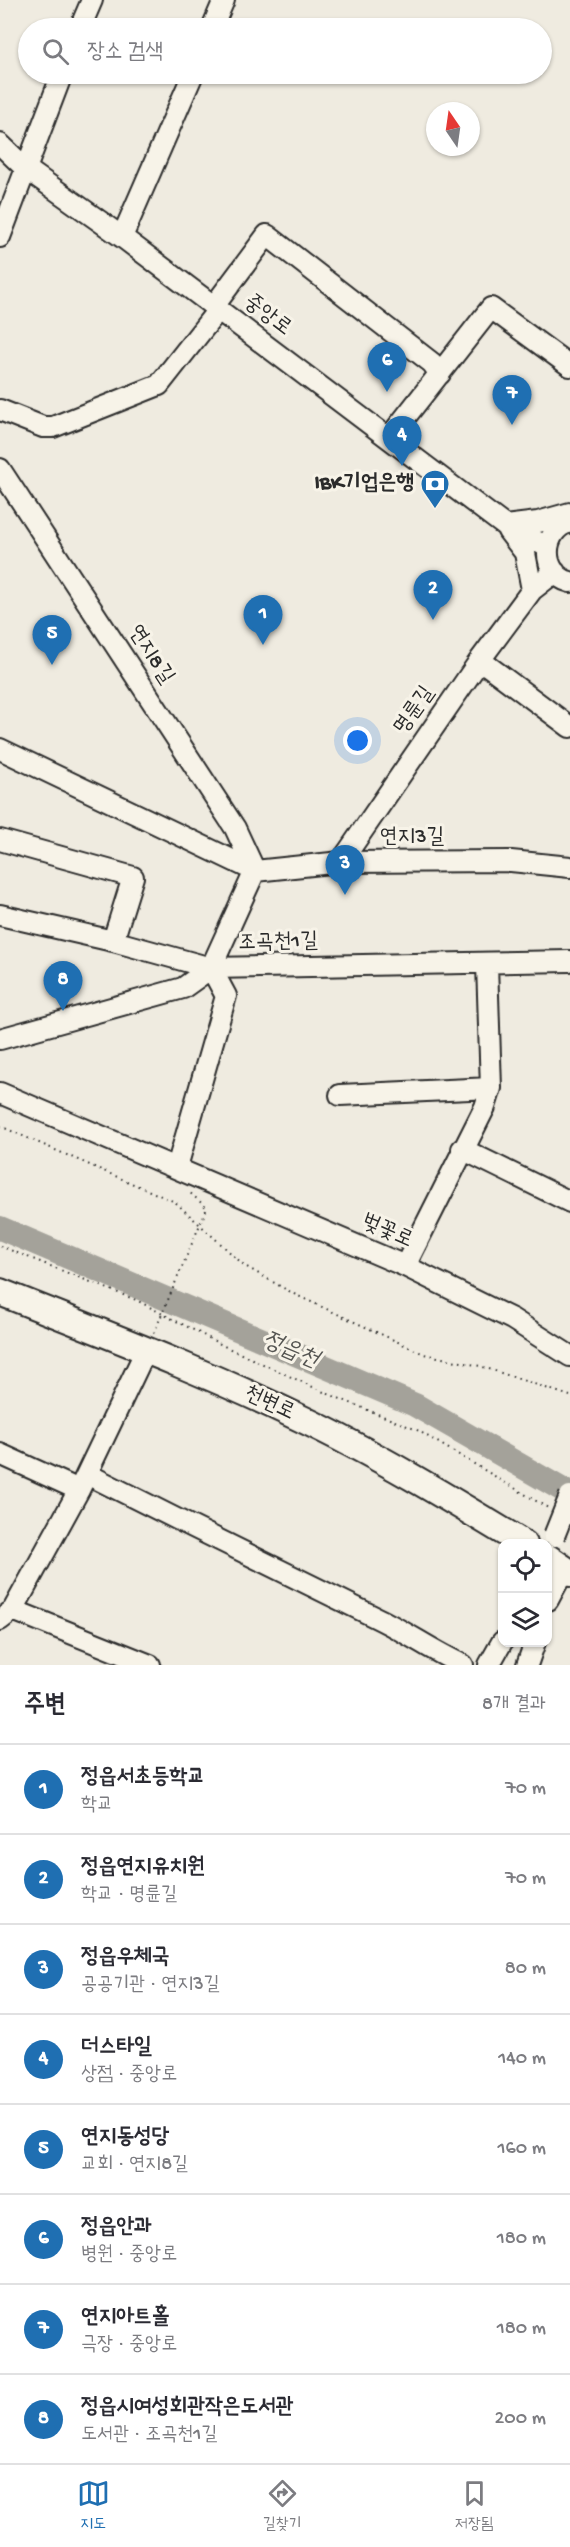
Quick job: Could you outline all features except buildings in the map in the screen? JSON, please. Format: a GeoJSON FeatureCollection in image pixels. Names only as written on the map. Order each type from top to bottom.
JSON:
{"type":"FeatureCollection","features":[{"type":"Feature","properties":{"kind":"main road","name":"천변로"},"geometry":{"type":"LineString","coordinates":[[0,1292],[146,1350],[297,1416],[357,1446],[515,1539]]}},
{"type":"Feature","properties":{"kind":"street"},"geometry":{"type":"LineString","coordinates":[[84,18],[92,0]]}},
{"type":"Feature","properties":{"kind":"street"},"geometry":{"type":"LineString","coordinates":[[216,18],[224,0]]}},
{"type":"Feature","properties":{"kind":"street"},"geometry":{"type":"LineString","coordinates":[[0,237],[24,168],[58,84]]}},
{"type":"Feature","properties":{"kind":"street"},"geometry":{"type":"LineString","coordinates":[[122,237],[189,84]]}},
{"type":"Feature","properties":{"kind":"street","name":"중앙로"},"geometry":{"type":"LineString","coordinates":[[0,144],[24,168],[122,237],[505,526]]}},
{"type":"Feature","properties":{"kind":"street"},"geometry":{"type":"LineString","coordinates":[[0,410],[43,427],[53,427],[159,385],[267,235],[432,363],[440,374]]}},
{"type":"Feature","properties":{"kind":"street"},"geometry":{"type":"LineString","coordinates":[[389,438],[491,308],[570,366]]}},
{"type":"Feature","properties":{"kind":"street","name":"연지8길"},"geometry":{"type":"LineString","coordinates":[[0,469],[235,828],[255,871]]}},
{"type":"Feature","properties":{"kind":"street"},"geometry":{"type":"LineString","coordinates":[[505,526],[538,522],[570,513]]}},
{"type":"Feature","properties":{"kind":"street"},"geometry":{"type":"LineString","coordinates":[[562,577],[549,563],[548,547],[555,531],[570,522]]}},
{"type":"Feature","properties":{"kind":"street"},"geometry":{"type":"LineString","coordinates":[[505,526],[548,547]]}},
{"type":"Feature","properties":{"kind":"street"},"geometry":{"type":"LineString","coordinates":[[505,526],[525,553],[532,590],[570,591]]}},
{"type":"Feature","properties":{"kind":"street","name":"명륜길"},"geometry":{"type":"LineString","coordinates":[[340,862],[480,660],[532,590],[562,577]]}},
{"type":"Feature","properties":{"kind":"street"},"geometry":{"type":"LineString","coordinates":[[480,660],[570,727]]}},
{"type":"Feature","properties":{"kind":"street"},"geometry":{"type":"LineString","coordinates":[[0,749],[255,871],[211,968]]}},
{"type":"Feature","properties":{"kind":"street"},"geometry":{"type":"LineString","coordinates":[[0,840],[133,877],[113,940]]}},
{"type":"Feature","properties":{"kind":"street","name":"연지3길"},"geometry":{"type":"LineString","coordinates":[[255,871],[340,862],[512,861],[570,867]]}},
{"type":"Feature","properties":{"kind":"street"},"geometry":{"type":"LineString","coordinates":[[0,915],[113,940],[211,968],[226,996],[177,1167]]}},
{"type":"Feature","properties":{"kind":"street","name":"조곡천1길"},"geometry":{"type":"LineString","coordinates":[[0,1039],[183,988],[211,968],[570,961]]}},
{"type":"Feature","properties":{"kind":"street"},"geometry":{"type":"LineString","coordinates":[[405,1266],[485,1107],[490,1089],[487,964]]}},
{"type":"Feature","properties":{"kind":"street"},"geometry":{"type":"LineString","coordinates":[[340,1095],[490,1089]]}},
{"type":"Feature","properties":{"kind":"street","name":"벚꽃로"},"geometry":{"type":"LineString","coordinates":[[0,1093],[405,1266],[512,1319],[570,1356]]}},
{"type":"Feature","properties":{"kind":"street"},"geometry":{"type":"LineString","coordinates":[[462,1149],[570,1202]]}},
{"type":"Feature","properties":{"kind":"street"},"geometry":{"type":"LineString","coordinates":[[146,1350],[83,1482],[7,1615],[150,1665]]}},
{"type":"Feature","properties":{"kind":"street"},"geometry":{"type":"LineString","coordinates":[[0,1454],[83,1482],[278,1571],[380,1620],[456,1664]]}},
{"type":"Feature","properties":{"kind":"street"},"geometry":{"type":"LineString","coordinates":[[549,1593],[570,1496]]}},
{"type":"Feature","properties":{"kind":"street"},"geometry":{"type":"LineString","coordinates":[[527,1665],[533,1647]]}},
{"type":"Feature","properties":{"kind":"path"},"geometry":{"type":"LineString","coordinates":[[0,1126],[175,1202],[245,1266],[294,1294],[424,1354],[480,1366],[570,1396]]}},
{"type":"Feature","properties":{"kind":"path"},"geometry":{"type":"LineString","coordinates":[[146,1350],[207,1208],[179,1182],[177,1167]]}},
{"type":"Feature","properties":{"kind":"path"},"geometry":{"type":"LineString","coordinates":[[0,1246],[164,1312],[236,1351],[326,1393],[417,1430],[553,1510]]}},
{"type":"Feature","properties":{"kind":"waterway","name":"정읍천"},"geometry":{"type":"LineString","coordinates":[[0,1228],[415,1405],[570,1494]]}},
{"type":"Feature","properties":{"kind":"place","name":"정읍안과"},"geometry":{"type":"Point","coordinates":[387,392]}},
{"type":"Feature","properties":{"kind":"place","name":"연지아트홀"},"geometry":{"type":"Point","coordinates":[512,425]}},
{"type":"Feature","properties":{"kind":"place","name":"더스타일"},"geometry":{"type":"Point","coordinates":[402,466]}},
{"type":"Feature","properties":{"kind":"place","name":"IBK기업은행"},"geometry":{"type":"Point","coordinates":[435,510]}},
{"type":"Feature","properties":{"kind":"place","name":"정읍연지유치원"},"geometry":{"type":"Point","coordinates":[433,620]}},
{"type":"Feature","properties":{"kind":"place","name":"정읍서초등학교"},"geometry":{"type":"Point","coordinates":[263,645]}},
{"type":"Feature","properties":{"kind":"place","name":"연지동성당"},"geometry":{"type":"Point","coordinates":[52,665]}},
{"type":"Feature","properties":{"kind":"place","name":"정읍우체국"},"geometry":{"type":"Point","coordinates":[345,895]}},
{"type":"Feature","properties":{"kind":"place","name":"정읍시여성회관작은도서관"},"geometry":{"type":"Point","coordinates":[63,1011]}}]}
